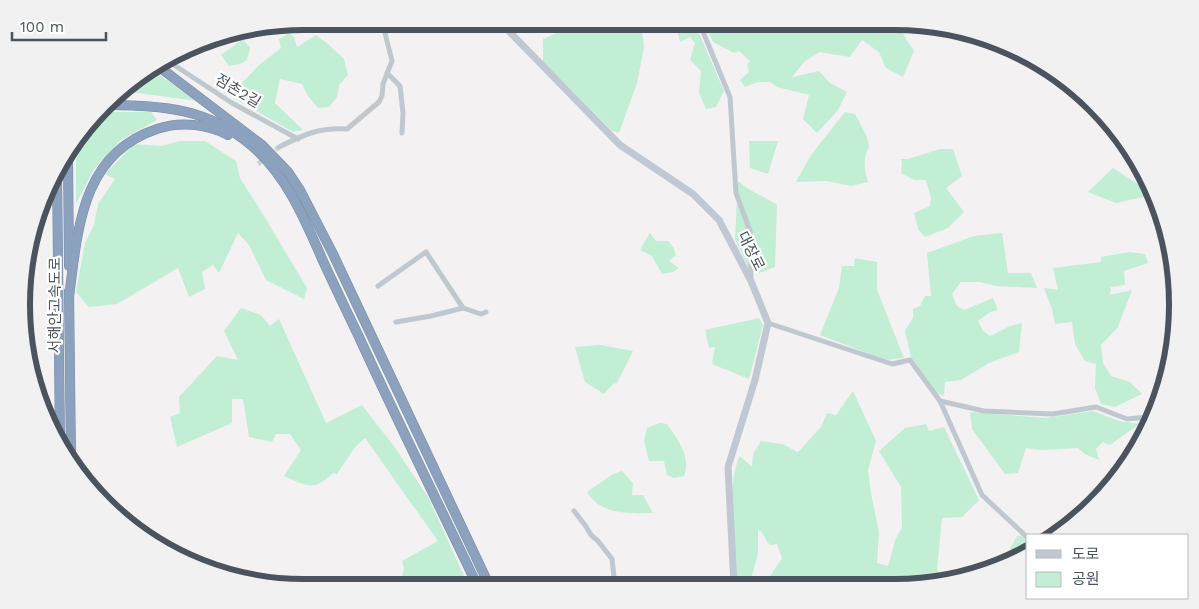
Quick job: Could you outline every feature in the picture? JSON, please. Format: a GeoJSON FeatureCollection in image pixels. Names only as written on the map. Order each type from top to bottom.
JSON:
{"type":"FeatureCollection","features":[{"type":"Feature","properties":{"kind":"highway"},"geometry":{"type":"LineString","coordinates":[[163,70],[248,134],[277,159],[300,190],[333,254],[486,579]]}},
{"type":"Feature","properties":{"kind":"highway"},"geometry":{"type":"LineString","coordinates":[[122,99],[164,101],[181,104],[208,113],[248,134]]}},
{"type":"Feature","properties":{"kind":"highway"},"geometry":{"type":"LineString","coordinates":[[116,105],[169,108],[202,116],[236,134],[253,147],[289,190],[310,229],[371,364],[474,579]]}},
{"type":"Feature","properties":{"kind":"highway"},"geometry":{"type":"LineString","coordinates":[[69,297],[78,227],[87,198],[105,165],[129,141],[146,132],[161,128],[177,125],[203,126],[226,134],[267,162]]}},
{"type":"Feature","properties":{"kind":"highway","name":"서해안고속도로"},"geometry":{"type":"LineString","coordinates":[[68,165],[71,448]]}},
{"type":"Feature","properties":{"kind":"highway","name":"서해안고속도로"},"geometry":{"type":"LineString","coordinates":[[57,185],[60,429]]}},
{"type":"Feature","properties":{"kind":"street"},"geometry":{"type":"LineString","coordinates":[[279,147],[317,130],[333,128],[347,130],[379,102],[382,96],[383,84],[392,61],[384,30]]}},
{"type":"Feature","properties":{"kind":"street","name":"대장로"},"geometry":{"type":"LineString","coordinates":[[507,30],[620,145],[693,194],[719,220],[751,281],[768,323]]}},
{"type":"Feature","properties":{"kind":"street"},"geometry":{"type":"LineString","coordinates":[[702,30],[730,98],[736,193],[750,231],[751,281]]}},
{"type":"Feature","properties":{"kind":"street","name":"점촌2길"},"geometry":{"type":"LineString","coordinates":[[172,64],[232,104],[298,139]]}},
{"type":"Feature","properties":{"kind":"street"},"geometry":{"type":"LineString","coordinates":[[387,73],[400,86],[403,113],[402,133]]}},
{"type":"Feature","properties":{"kind":"street"},"geometry":{"type":"LineString","coordinates":[[378,286],[426,252],[463,308]]}},
{"type":"Feature","properties":{"kind":"street"},"geometry":{"type":"LineString","coordinates":[[396,322],[463,308],[481,314],[486,312]]}},
{"type":"Feature","properties":{"kind":"street"},"geometry":{"type":"LineString","coordinates":[[734,579],[728,467],[755,380],[768,323],[892,364],[910,360],[940,401],[982,496],[1026,536]]}},
{"type":"Feature","properties":{"kind":"street"},"geometry":{"type":"LineString","coordinates":[[940,401],[984,411],[1053,414],[1096,407],[1127,419],[1145,417]]}},
{"type":"Feature","properties":{"kind":"street"},"geometry":{"type":"LineString","coordinates":[[574,511],[591,535],[612,559],[614,579]]}},
{"type":"Feature","properties":{"kind":"green space"},"geometry":{"type":"Polygon","coordinates":[[[563,30],[642,30],[644,48],[637,83],[619,133],[611,130],[543,61],[543,39],[563,30]]]}},
{"type":"Feature","properties":{"kind":"green space"},"geometry":{"type":"Polygon","coordinates":[[[677,30],[697,30],[724,91],[716,107],[706,109],[699,93],[701,71],[690,60],[695,43],[690,37],[680,42],[677,30]]]}},
{"type":"Feature","properties":{"kind":"green space"},"geometry":{"type":"Polygon","coordinates":[[[707,30],[894,30],[901,30],[914,51],[903,77],[886,68],[879,52],[862,40],[850,57],[819,52],[804,62],[792,77],[819,71],[830,83],[847,92],[838,110],[817,133],[803,119],[809,95],[777,87],[770,82],[758,82],[745,87],[740,80],[749,72],[747,65],[750,61],[739,51],[734,53],[713,42],[707,30]]]}},
{"type":"Feature","properties":{"kind":"green space"},"geometry":{"type":"Polygon","coordinates":[[[289,33],[294,37],[297,47],[316,35],[344,59],[348,75],[339,85],[337,97],[329,107],[318,108],[308,96],[302,84],[280,79],[275,103],[303,130],[293,132],[215,87],[240,85],[259,65],[281,48],[279,39],[289,33]]]}},
{"type":"Feature","properties":{"kind":"green space"},"geometry":{"type":"Polygon","coordinates":[[[243,39],[250,48],[248,57],[242,63],[229,66],[221,55],[243,39]]]}},
{"type":"Feature","properties":{"kind":"green space"},"geometry":{"type":"Polygon","coordinates":[[[156,73],[198,101],[130,93],[156,73]]]}},
{"type":"Feature","properties":{"kind":"green space"},"geometry":{"type":"Polygon","coordinates":[[[108,112],[151,112],[157,120],[121,140],[94,169],[76,204],[76,152],[87,137],[108,112]]]}},
{"type":"Feature","properties":{"kind":"green space"},"geometry":{"type":"Polygon","coordinates":[[[845,112],[855,114],[867,137],[869,148],[865,156],[865,165],[868,182],[851,186],[827,181],[796,182],[811,155],[845,112]]]}},
{"type":"Feature","properties":{"kind":"green space"},"geometry":{"type":"Polygon","coordinates":[[[179,141],[205,141],[236,161],[240,178],[307,288],[304,299],[266,280],[249,245],[238,233],[219,273],[213,265],[202,272],[205,289],[189,297],[178,268],[117,304],[89,307],[76,292],[85,243],[94,225],[98,204],[115,179],[105,174],[134,144],[162,146],[179,141]]]}},
{"type":"Feature","properties":{"kind":"green space"},"geometry":{"type":"Polygon","coordinates":[[[749,141],[778,141],[768,174],[750,168],[749,141]]]}},
{"type":"Feature","properties":{"kind":"green space"},"geometry":{"type":"Polygon","coordinates":[[[940,149],[953,149],[962,176],[946,188],[964,212],[948,228],[925,237],[918,229],[914,213],[930,206],[931,198],[926,180],[914,180],[901,173],[901,159],[908,159],[940,149]]]}},
{"type":"Feature","properties":{"kind":"green space"},"geometry":{"type":"Polygon","coordinates":[[[1113,168],[1143,188],[1147,196],[1116,203],[1088,192],[1113,168]]]}},
{"type":"Feature","properties":{"kind":"green space"},"geometry":{"type":"Polygon","coordinates":[[[738,181],[777,205],[775,267],[759,273],[748,267],[735,239],[738,181]]]}},
{"type":"Feature","properties":{"kind":"green space"},"geometry":{"type":"Polygon","coordinates":[[[650,233],[656,241],[668,241],[673,247],[676,255],[669,261],[679,268],[673,272],[662,274],[652,256],[640,250],[650,233]]]}},
{"type":"Feature","properties":{"kind":"green space"},"geometry":{"type":"Polygon","coordinates":[[[1002,233],[1008,273],[1031,273],[1037,288],[961,282],[952,294],[957,306],[964,310],[993,298],[998,310],[990,312],[978,321],[983,331],[990,336],[1010,326],[1022,323],[1019,352],[989,363],[961,380],[945,382],[944,396],[936,393],[911,357],[905,331],[913,318],[913,309],[920,306],[925,296],[931,296],[927,253],[974,236],[1002,233]]]}},
{"type":"Feature","properties":{"kind":"green space"},"geometry":{"type":"Polygon","coordinates":[[[1129,252],[1145,254],[1148,263],[1124,271],[1125,285],[1111,287],[1110,295],[1132,290],[1118,327],[1101,345],[1103,363],[1111,376],[1130,382],[1142,394],[1115,407],[1101,404],[1095,388],[1096,364],[1085,361],[1075,344],[1072,322],[1055,324],[1052,309],[1044,288],[1058,290],[1053,268],[1101,262],[1101,257],[1129,252]]]}},
{"type":"Feature","properties":{"kind":"green space"},"geometry":{"type":"Polygon","coordinates":[[[855,258],[877,262],[877,290],[904,358],[885,360],[820,335],[839,288],[842,266],[854,266],[855,258]]]}},
{"type":"Feature","properties":{"kind":"green space"},"geometry":{"type":"Polygon","coordinates":[[[241,308],[261,315],[270,326],[279,319],[326,423],[362,405],[396,449],[428,497],[465,579],[400,579],[404,569],[402,561],[438,541],[365,438],[355,447],[337,474],[333,473],[315,485],[304,484],[284,476],[301,450],[290,434],[276,434],[272,442],[249,437],[243,399],[232,399],[232,423],[177,447],[170,417],[180,413],[179,397],[217,356],[238,360],[224,331],[241,308]]]}},
{"type":"Feature","properties":{"kind":"green space"},"geometry":{"type":"Polygon","coordinates":[[[759,318],[763,325],[749,379],[712,364],[715,347],[709,348],[705,330],[759,318]]]}},
{"type":"Feature","properties":{"kind":"green space"},"geometry":{"type":"Polygon","coordinates":[[[600,345],[633,351],[617,383],[613,384],[604,394],[585,382],[575,347],[600,345]]]}},
{"type":"Feature","properties":{"kind":"green space"},"geometry":{"type":"Polygon","coordinates":[[[853,391],[876,441],[868,470],[879,533],[877,563],[888,566],[896,538],[902,528],[901,487],[879,451],[905,428],[926,424],[929,431],[944,427],[979,500],[962,517],[942,518],[937,570],[941,575],[894,579],[770,579],[782,558],[777,544],[771,545],[768,543],[761,531],[758,530],[758,554],[751,579],[736,579],[732,501],[735,469],[740,456],[752,467],[753,454],[761,441],[782,444],[798,452],[821,427],[827,413],[836,415],[853,391]]]}},
{"type":"Feature","properties":{"kind":"green space"},"geometry":{"type":"Polygon","coordinates":[[[1093,411],[1119,421],[1139,424],[1110,445],[1103,442],[1096,449],[1099,460],[1085,454],[1078,448],[1041,450],[1026,448],[1018,473],[1005,474],[972,429],[970,412],[1046,418],[1093,411]]]}},
{"type":"Feature","properties":{"kind":"green space"},"geometry":{"type":"Polygon","coordinates":[[[660,423],[667,424],[682,449],[686,463],[684,476],[674,478],[667,475],[664,461],[649,461],[644,441],[647,428],[660,423]]]}},
{"type":"Feature","properties":{"kind":"green space"},"geometry":{"type":"Polygon","coordinates":[[[622,471],[633,483],[632,495],[643,495],[653,513],[617,512],[610,510],[598,504],[587,492],[613,474],[622,471]]]}},
{"type":"Feature","properties":{"kind":"green space"},"geometry":{"type":"Polygon","coordinates":[[[1026,534],[1026,545],[1006,555],[1017,536],[1026,534]]]}},
{"type":"Feature","properties":{"kind":"tunnel"},"geometry":{"type":"LineString","coordinates":[[258,164],[279,147]]}}]}
